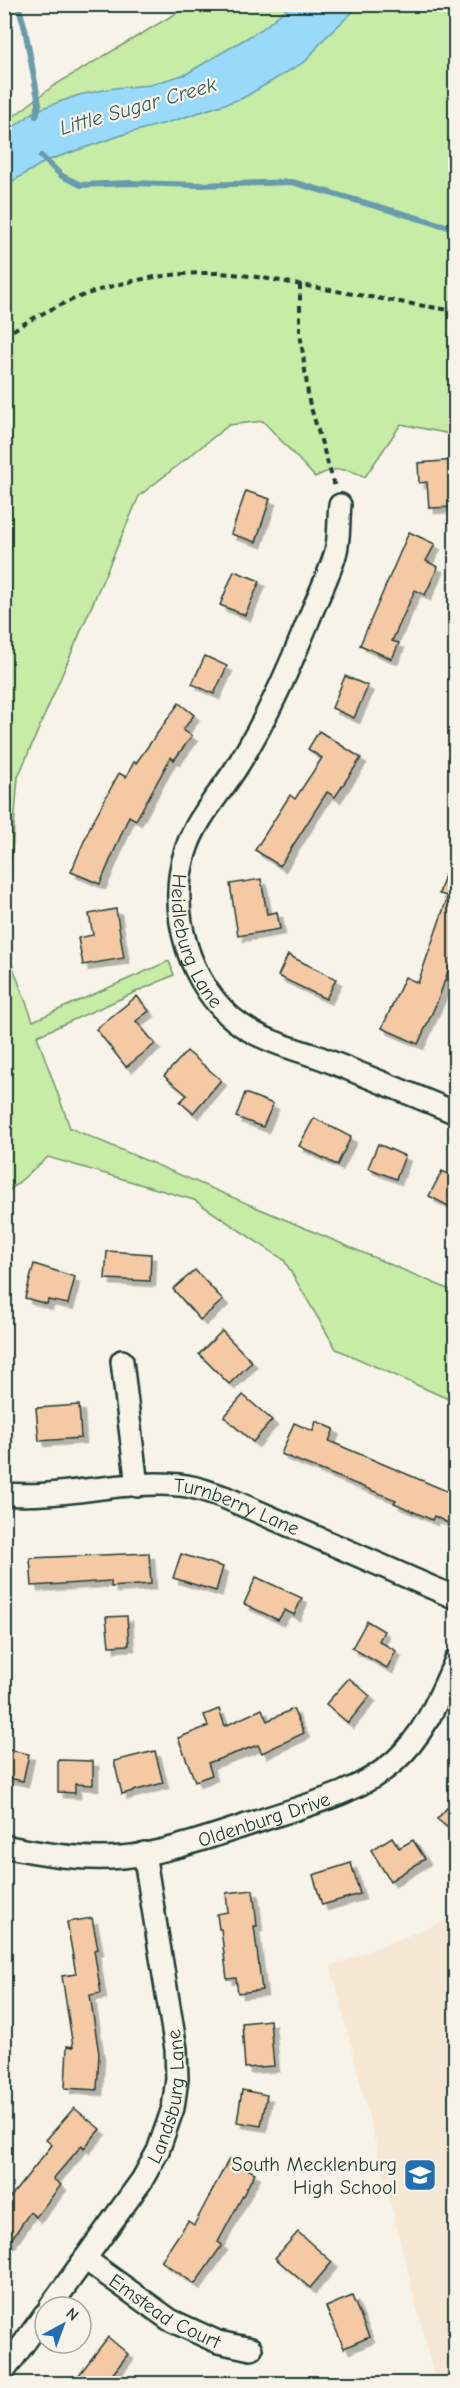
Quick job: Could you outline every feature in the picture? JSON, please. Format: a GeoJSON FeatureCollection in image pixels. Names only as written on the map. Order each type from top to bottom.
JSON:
{"type":"FeatureCollection","features":[{"type":"Feature","properties":{"kind":"street","name":"Heidleburg Lane"},"geometry":{"type":"LineString","coordinates":[[340,505],[336,553],[285,678],[237,765],[205,812],[186,849],[179,883],[181,917],[188,950],[203,982],[225,1011],[242,1025],[264,1037],[456,1113]]}},
{"type":"Feature","properties":{"kind":"street"},"geometry":{"type":"LineString","coordinates":[[122,1360],[136,1486]]}},
{"type":"Feature","properties":{"kind":"street","name":"Turnberry Lane"},"geometry":{"type":"LineString","coordinates":[[4,1494],[64,1494],[136,1486],[182,1485],[224,1497],[456,1598]]}},
{"type":"Feature","properties":{"kind":"street","name":"Oldenburg Drive"},"geometry":{"type":"LineString","coordinates":[[4,1846],[70,1856],[122,1857],[226,1832],[343,1793],[371,1779],[395,1761],[424,1728],[456,1660]]}},
{"type":"Feature","properties":{"kind":"street","name":"Landsburg Lane"},"geometry":{"type":"LineString","coordinates":[[58,2295],[142,2180],[158,2151],[176,2088],[176,2049],[144,1853]]}},
{"type":"Feature","properties":{"kind":"street","name":"Emstead Court"},"geometry":{"type":"LineString","coordinates":[[84,2259],[170,2320],[218,2342],[251,2349]]}},
{"type":"Feature","properties":{"kind":"street"},"geometry":{"type":"LineString","coordinates":[[4,2371],[33,2331]]}},
{"type":"Feature","properties":{"kind":"path"},"geometry":{"type":"LineString","coordinates":[[4,336],[44,312],[79,296],[159,277],[220,273],[300,284],[456,311]]}},
{"type":"Feature","properties":{"kind":"path"},"geometry":{"type":"LineString","coordinates":[[300,284],[298,304],[300,332],[309,401],[340,505]]}},
{"type":"Feature","properties":{"kind":"shaded area","name":"South Mecklenburg High School"},"geometry":{"type":"Polygon","coordinates":[[[455,1917],[456,2383],[436,2384],[331,1966],[455,1917]]]}},
{"type":"Feature","properties":{"kind":"green space"},"geometry":{"type":"Polygon","coordinates":[[[190,5],[455,5],[455,435],[401,424],[365,477],[352,471],[334,470],[315,477],[263,421],[229,425],[139,496],[18,777],[5,937],[5,123],[53,86],[190,5]]]}},
{"type":"Feature","properties":{"kind":"green space"},"geometry":{"type":"Polygon","coordinates":[[[5,946],[33,1021],[169,961],[174,975],[37,1036],[70,1128],[455,1292],[455,1402],[336,1349],[284,1260],[194,1200],[48,1157],[5,1194],[5,946]]]}},
{"type":"Feature","properties":{"kind":"water","name":"Little Sugar Creek"},"geometry":{"type":"Polygon","coordinates":[[[291,5],[360,5],[323,40],[306,61],[243,98],[46,161],[5,186],[5,133],[37,110],[79,95],[114,88],[150,85],[186,74],[262,29],[291,5]]]}},
{"type":"Feature","properties":{"kind":"building"},"geometry":{"type":"Polygon","coordinates":[[[456,460],[456,507],[429,508],[427,482],[419,483],[418,463],[456,460]]]}},
{"type":"Feature","properties":{"kind":"building"},"geometry":{"type":"Polygon","coordinates":[[[246,491],[270,499],[256,542],[231,534],[246,491]]]}},
{"type":"Feature","properties":{"kind":"building"},"geometry":{"type":"Polygon","coordinates":[[[409,532],[435,544],[426,561],[438,567],[425,595],[415,590],[392,641],[399,643],[392,659],[360,645],[409,532]]]}},
{"type":"Feature","properties":{"kind":"building"},"geometry":{"type":"Polygon","coordinates":[[[234,571],[260,581],[245,615],[220,605],[234,571]]]}},
{"type":"Feature","properties":{"kind":"building"},"geometry":{"type":"Polygon","coordinates":[[[205,656],[227,666],[214,694],[192,684],[205,656]]]}},
{"type":"Feature","properties":{"kind":"building"},"geometry":{"type":"Polygon","coordinates":[[[345,676],[368,686],[354,718],[332,708],[345,676]]]}},
{"type":"Feature","properties":{"kind":"building"},"geometry":{"type":"Polygon","coordinates":[[[179,703],[194,715],[183,730],[192,736],[174,760],[171,757],[136,820],[129,816],[100,884],[71,872],[90,827],[119,773],[126,777],[134,762],[136,763],[179,703]]]}},
{"type":"Feature","properties":{"kind":"building"},"geometry":{"type":"Polygon","coordinates":[[[319,731],[361,758],[335,797],[327,792],[280,866],[255,850],[290,795],[295,799],[322,758],[308,749],[319,731]]]}},
{"type":"Feature","properties":{"kind":"building"},"geometry":{"type":"Polygon","coordinates":[[[452,852],[456,853],[456,948],[438,1000],[418,1044],[382,1028],[405,977],[418,983],[448,896],[439,894],[452,852]]]}},
{"type":"Feature","properties":{"kind":"building"},"geometry":{"type":"Polygon","coordinates":[[[261,879],[267,914],[277,912],[280,929],[238,936],[230,884],[261,879]]]}},
{"type":"Feature","properties":{"kind":"building"},"geometry":{"type":"Polygon","coordinates":[[[116,909],[124,958],[83,965],[78,938],[93,935],[89,914],[116,909]]]}},
{"type":"Feature","properties":{"kind":"building"},"geometry":{"type":"Polygon","coordinates":[[[288,955],[336,979],[326,999],[278,976],[288,955]]]}},
{"type":"Feature","properties":{"kind":"building"},"geometry":{"type":"Polygon","coordinates":[[[137,996],[149,1011],[136,1021],[155,1044],[126,1067],[96,1029],[137,996]]]}},
{"type":"Feature","properties":{"kind":"building"},"geometry":{"type":"Polygon","coordinates":[[[187,1051],[221,1080],[193,1113],[180,1102],[187,1095],[164,1076],[187,1051]]]}},
{"type":"Feature","properties":{"kind":"building"},"geometry":{"type":"Polygon","coordinates":[[[245,1093],[273,1104],[263,1127],[236,1117],[245,1093]]]}},
{"type":"Feature","properties":{"kind":"building"},"geometry":{"type":"Polygon","coordinates":[[[314,1118],[351,1137],[337,1165],[299,1146],[314,1118]]]}},
{"type":"Feature","properties":{"kind":"building"},"geometry":{"type":"Polygon","coordinates":[[[378,1144],[405,1156],[396,1179],[368,1168],[378,1144]]]}},
{"type":"Feature","properties":{"kind":"building"},"geometry":{"type":"Polygon","coordinates":[[[442,1171],[456,1178],[456,1210],[429,1196],[442,1171]]]}},
{"type":"Feature","properties":{"kind":"building"},"geometry":{"type":"Polygon","coordinates":[[[107,1251],[151,1254],[150,1281],[105,1279],[107,1251]]]}},
{"type":"Feature","properties":{"kind":"building"},"geometry":{"type":"Polygon","coordinates":[[[34,1264],[75,1277],[68,1304],[48,1300],[47,1304],[25,1298],[34,1264]]]}},
{"type":"Feature","properties":{"kind":"building"},"geometry":{"type":"Polygon","coordinates":[[[195,1270],[223,1300],[200,1320],[173,1289],[195,1270]]]}},
{"type":"Feature","properties":{"kind":"building"},"geometry":{"type":"Polygon","coordinates":[[[222,1331],[252,1362],[229,1384],[199,1354],[222,1331]]]}},
{"type":"Feature","properties":{"kind":"building"},"geometry":{"type":"Polygon","coordinates":[[[243,1395],[272,1420],[253,1442],[224,1417],[243,1395]]]}},
{"type":"Feature","properties":{"kind":"building"},"geometry":{"type":"Polygon","coordinates":[[[79,1405],[81,1438],[39,1441],[36,1408],[79,1405]]]}},
{"type":"Feature","properties":{"kind":"building"},"geometry":{"type":"Polygon","coordinates":[[[316,1421],[334,1429],[329,1441],[456,1495],[456,1527],[434,1516],[432,1520],[394,1503],[396,1500],[281,1454],[294,1423],[313,1431],[316,1421]]]}},
{"type":"Feature","properties":{"kind":"building"},"geometry":{"type":"Polygon","coordinates":[[[149,1553],[151,1584],[111,1587],[111,1581],[32,1586],[30,1558],[149,1553]]]}},
{"type":"Feature","properties":{"kind":"building"},"geometry":{"type":"Polygon","coordinates":[[[181,1554],[223,1567],[216,1591],[173,1578],[181,1554]]]}},
{"type":"Feature","properties":{"kind":"building"},"geometry":{"type":"Polygon","coordinates":[[[256,1577],[302,1598],[294,1615],[285,1610],[278,1620],[244,1604],[256,1577]]]}},
{"type":"Feature","properties":{"kind":"building"},"geometry":{"type":"Polygon","coordinates":[[[127,1616],[129,1645],[109,1646],[106,1617],[127,1616]]]}},
{"type":"Feature","properties":{"kind":"building"},"geometry":{"type":"Polygon","coordinates":[[[367,1621],[384,1631],[379,1641],[396,1651],[387,1668],[352,1648],[367,1621]]]}},
{"type":"Feature","properties":{"kind":"building"},"geometry":{"type":"Polygon","coordinates":[[[349,1678],[370,1696],[348,1723],[326,1704],[349,1678]]]}},
{"type":"Feature","properties":{"kind":"building"},"geometry":{"type":"Polygon","coordinates":[[[219,1709],[225,1726],[262,1709],[267,1721],[293,1709],[304,1733],[262,1753],[258,1745],[208,1763],[212,1775],[195,1781],[178,1738],[208,1726],[204,1715],[219,1709]]]}},
{"type":"Feature","properties":{"kind":"building"},"geometry":{"type":"Polygon","coordinates":[[[4,1749],[29,1754],[23,1781],[4,1777],[4,1749]]]}},
{"type":"Feature","properties":{"kind":"building"},"geometry":{"type":"Polygon","coordinates":[[[155,1751],[163,1783],[122,1794],[114,1761],[155,1751]]]}},
{"type":"Feature","properties":{"kind":"building"},"geometry":{"type":"Polygon","coordinates":[[[58,1760],[93,1761],[93,1785],[75,1784],[75,1793],[58,1792],[58,1760]]]}},
{"type":"Feature","properties":{"kind":"building"},"geometry":{"type":"Polygon","coordinates":[[[456,1798],[456,1834],[437,1819],[456,1798]]]}},
{"type":"Feature","properties":{"kind":"building"},"geometry":{"type":"Polygon","coordinates":[[[392,1837],[399,1848],[413,1840],[425,1859],[390,1881],[371,1850],[392,1837]]]}},
{"type":"Feature","properties":{"kind":"building"},"geometry":{"type":"Polygon","coordinates":[[[351,1863],[360,1894],[322,1905],[313,1875],[351,1863]]]}},
{"type":"Feature","properties":{"kind":"building"},"geometry":{"type":"Polygon","coordinates":[[[253,1890],[257,1926],[254,1926],[262,1990],[238,1993],[236,1978],[227,1979],[217,1914],[228,1912],[226,1893],[253,1890]]]}},
{"type":"Feature","properties":{"kind":"building"},"geometry":{"type":"Polygon","coordinates":[[[92,1918],[98,1949],[94,1950],[101,1993],[90,1995],[99,2054],[97,2090],[65,2088],[67,2046],[73,2047],[62,1976],[76,1974],[67,1922],[92,1918]]]}},
{"type":"Feature","properties":{"kind":"building"},"geometry":{"type":"Polygon","coordinates":[[[270,2020],[274,2066],[245,2068],[242,2023],[270,2020]]]}},
{"type":"Feature","properties":{"kind":"building"},"geometry":{"type":"Polygon","coordinates":[[[242,2090],[267,2095],[261,2126],[237,2122],[242,2090]]]}},
{"type":"Feature","properties":{"kind":"building"},"geometry":{"type":"Polygon","coordinates":[[[74,2108],[100,2129],[84,2148],[82,2145],[53,2179],[61,2185],[36,2217],[30,2212],[4,2250],[4,2205],[52,2145],[46,2140],[74,2108]]]}},
{"type":"Feature","properties":{"kind":"building"},"geometry":{"type":"Polygon","coordinates":[[[229,2159],[255,2173],[218,2242],[222,2245],[195,2284],[161,2261],[188,2221],[194,2225],[229,2159]]]}},
{"type":"Feature","properties":{"kind":"building"},"geometry":{"type":"Polygon","coordinates":[[[298,2232],[332,2262],[310,2288],[275,2258],[298,2232]]]}},
{"type":"Feature","properties":{"kind":"building"},"geometry":{"type":"Polygon","coordinates":[[[352,2296],[369,2337],[344,2348],[326,2307],[352,2296]]]}},
{"type":"Feature","properties":{"kind":"building"},"geometry":{"type":"Polygon","coordinates":[[[108,2337],[128,2354],[105,2384],[72,2384],[108,2337]]]}},
{"type":"Feature","properties":{"kind":"waterway"},"geometry":{"type":"LineString","coordinates":[[18,4],[39,104],[36,116]]}},
{"type":"Feature","properties":{"kind":"waterway"},"geometry":{"type":"LineString","coordinates":[[41,156],[62,176],[81,185],[292,182],[456,229]]}},
{"type":"Feature","properties":{"kind":"place","name":"South Mecklenburg High School"},"geometry":{"type":"Point","coordinates":[420,2175]}}]}
